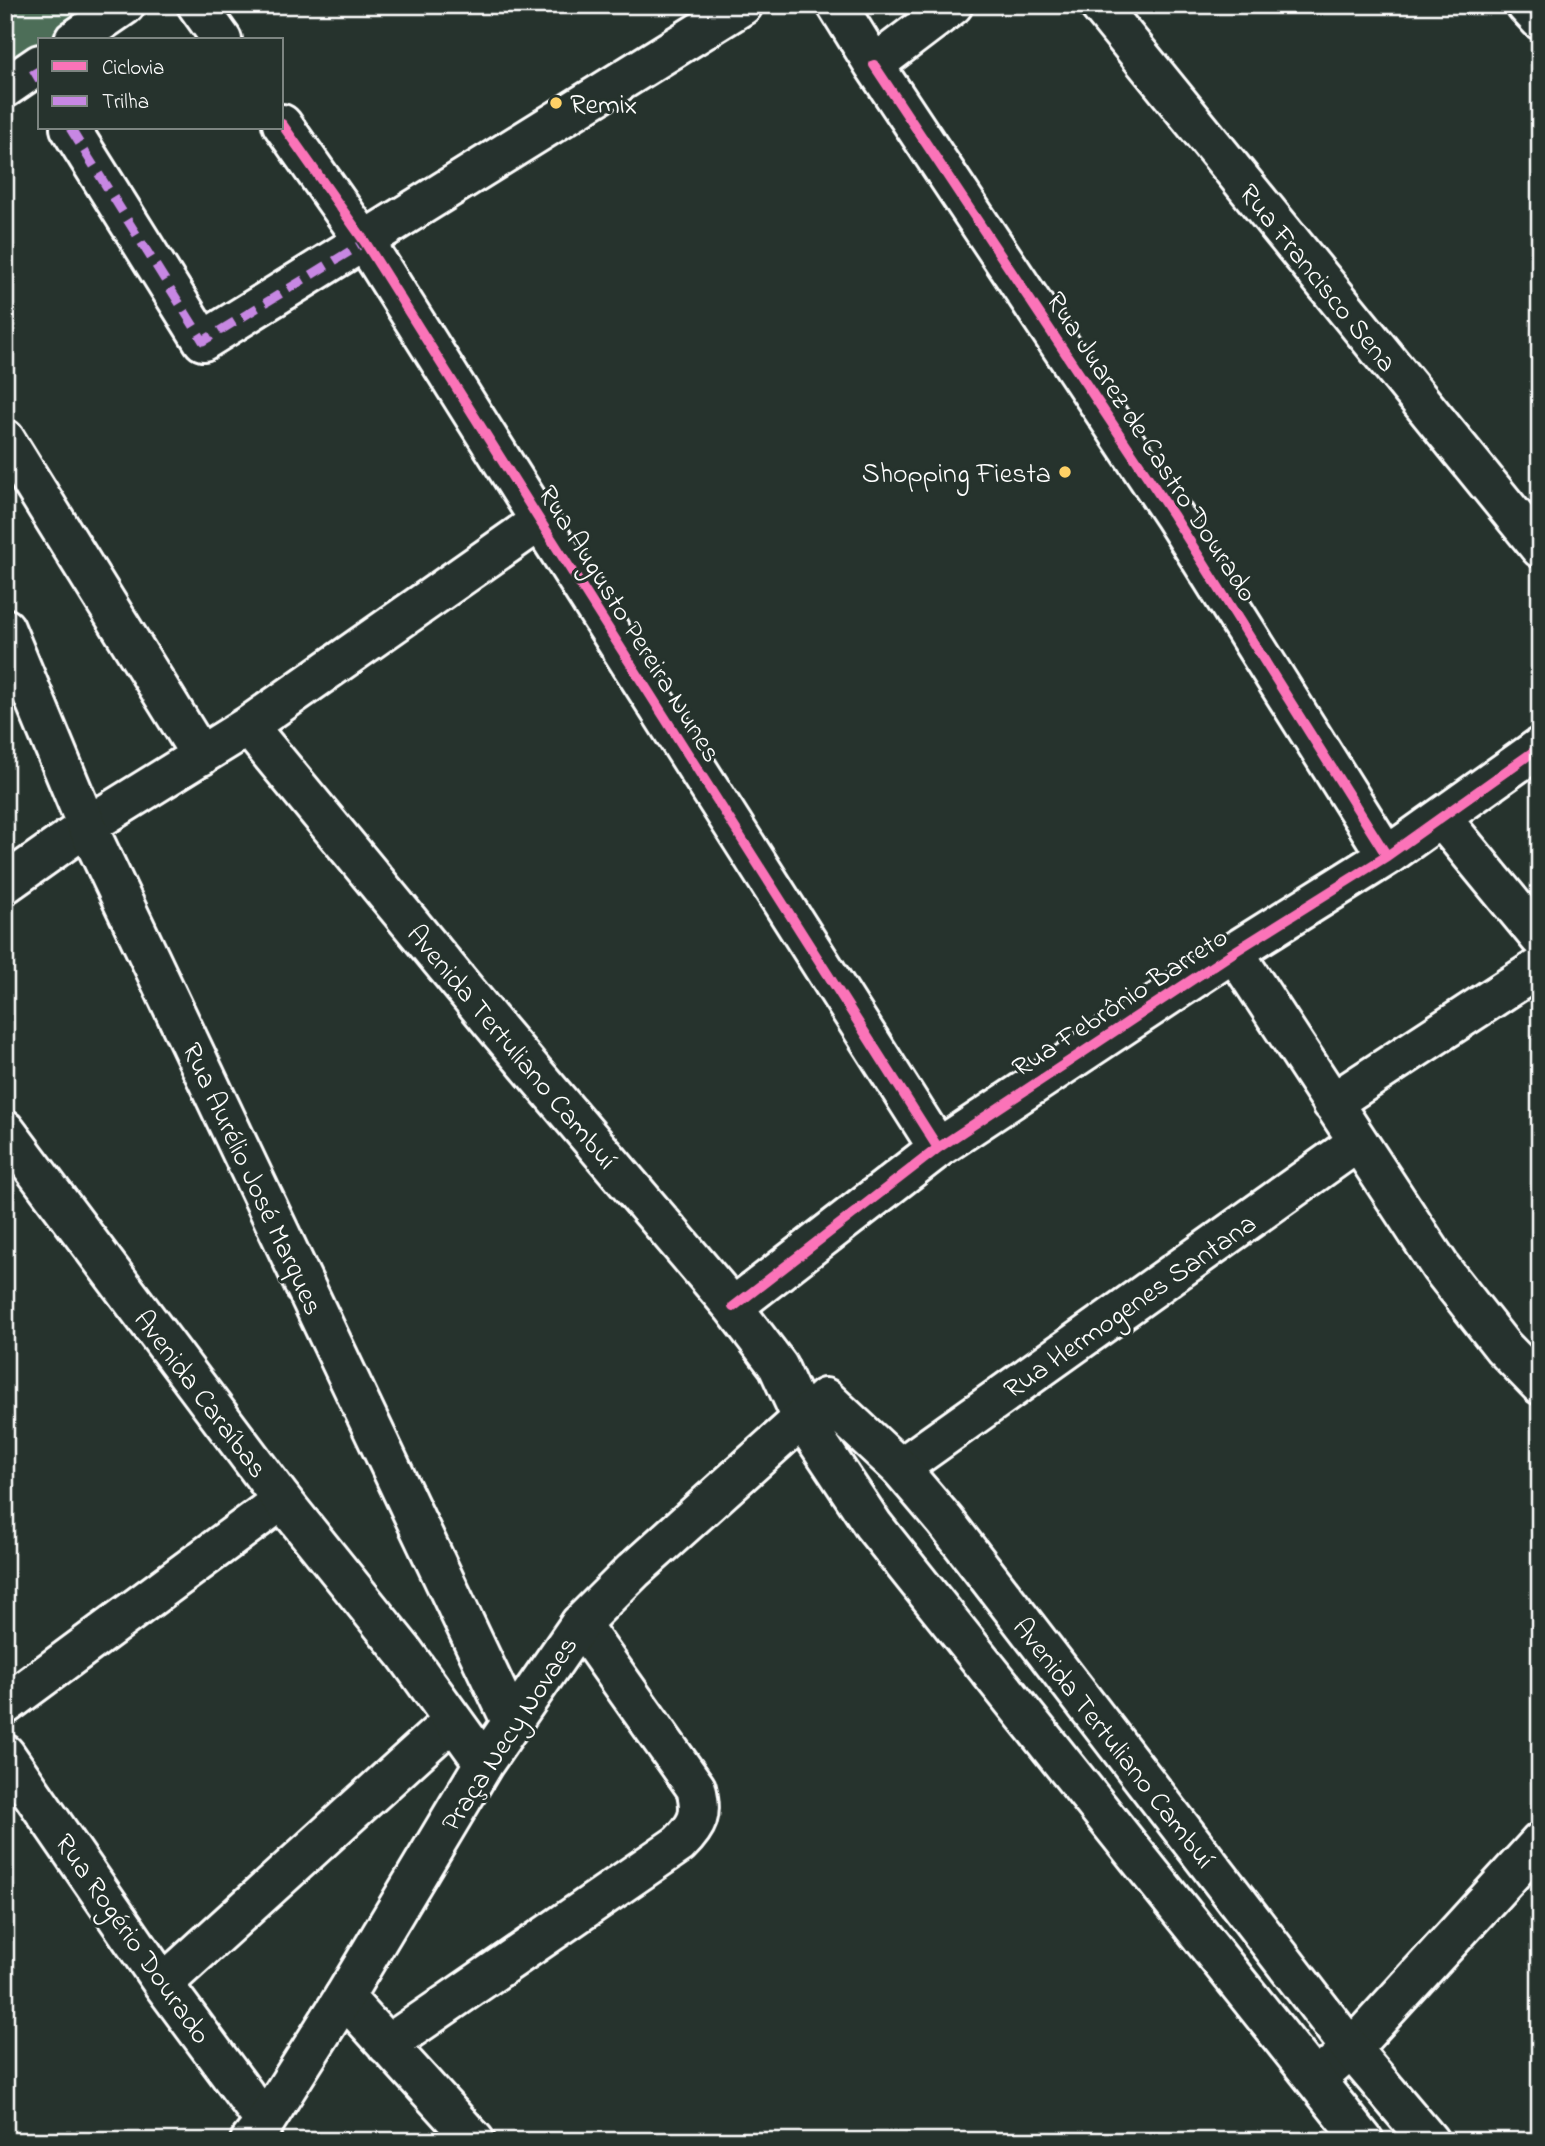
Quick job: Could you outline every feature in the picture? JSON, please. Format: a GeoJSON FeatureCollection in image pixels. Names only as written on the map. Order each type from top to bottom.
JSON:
{"type":"FeatureCollection","features":[{"type":"Feature","properties":{"kind":"street"},"geometry":{"type":"LineString","coordinates":[[77,38],[125,5]]}},
{"type":"Feature","properties":{"kind":"street"},"geometry":{"type":"LineString","coordinates":[[197,5],[221,38]]}},
{"type":"Feature","properties":{"kind":"street"},"geometry":{"type":"LineString","coordinates":[[70,130],[203,341],[743,5]]}},
{"type":"Feature","properties":{"kind":"street","name":"Rua Juarez de Castro Dourado"},"geometry":{"type":"LineString","coordinates":[[837,5],[874,65],[1173,515],[1387,856]]}},
{"type":"Feature","properties":{"kind":"street"},"geometry":{"type":"LineString","coordinates":[[874,65],[953,5]]}},
{"type":"Feature","properties":{"kind":"street","name":"Rua Francisco Sena"},"geometry":{"type":"LineString","coordinates":[[1099,5],[1540,548]]}},
{"type":"Feature","properties":{"kind":"street"},"geometry":{"type":"LineString","coordinates":[[1526,5],[1540,20]]}},
{"type":"Feature","properties":{"kind":"street","name":"Rua Augusto Pereira Nunes"},"geometry":{"type":"LineString","coordinates":[[284,127],[365,242],[938,1148]]}},
{"type":"Feature","properties":{"kind":"street"},"geometry":{"type":"LineString","coordinates":[[5,439],[201,756]]}},
{"type":"Feature","properties":{"kind":"street"},"geometry":{"type":"LineString","coordinates":[[5,884],[88,826],[248,726],[540,521]]}},
{"type":"Feature","properties":{"kind":"street","name":"Rua Aurélio José Marques"},"geometry":{"type":"LineString","coordinates":[[5,628],[88,826],[512,1723]]}},
{"type":"Feature","properties":{"kind":"street","name":"Avenida Tertuliano Cambuí"},"geometry":{"type":"LineString","coordinates":[[248,726],[499,1031],[733,1307],[814,1408],[873,1525],[1364,2141]]}},
{"type":"Feature","properties":{"kind":"street","name":"Rua Febrônio Barreto"},"geometry":{"type":"LineString","coordinates":[[733,1307],[938,1148],[1234,952],[1387,856],[1540,747]]}},
{"type":"Feature","properties":{"kind":"street"},"geometry":{"type":"LineString","coordinates":[[1442,819],[1540,938]]}},
{"type":"Feature","properties":{"kind":"street"},"geometry":{"type":"LineString","coordinates":[[1234,952],[1441,1268],[1503,1347],[1540,1385]]}},
{"type":"Feature","properties":{"kind":"street"},"geometry":{"type":"LineString","coordinates":[[1332,1102],[1540,967]]}},
{"type":"Feature","properties":{"kind":"street","name":"Avenida Caraíbas"},"geometry":{"type":"LineString","coordinates":[[5,1130],[282,1500],[404,1652],[484,1763]]}},
{"type":"Feature","properties":{"kind":"street","name":"Rua Hermogenes Santana"},"geometry":{"type":"LineString","coordinates":[[900,1468],[1358,1142]]}},
{"type":"Feature","properties":{"kind":"street"},"geometry":{"type":"LineString","coordinates":[[580,1624],[633,1571],[814,1408]]}},
{"type":"Feature","properties":{"kind":"street","name":"Avenida Tertuliano Cambuí"},"geometry":{"type":"LineString","coordinates":[[814,1408],[900,1468],[945,1521],[1422,2138]]}},
{"type":"Feature","properties":{"kind":"street"},"geometry":{"type":"LineString","coordinates":[[5,1705],[282,1500]]}},
{"type":"Feature","properties":{"kind":"street","name":"Praça Necy Novaes"},"geometry":{"type":"LineString","coordinates":[[258,2131],[344,1997],[484,1763],[580,1624],[696,1788],[701,1810],[696,1823],[679,1844],[387,2045]]}},
{"type":"Feature","properties":{"kind":"street"},"geometry":{"type":"LineString","coordinates":[[163,1984],[452,1721]]}},
{"type":"Feature","properties":{"kind":"street","name":"Rua Rogério Dourado"},"geometry":{"type":"LineString","coordinates":[[5,1754],[163,1984],[258,2131]]}},
{"type":"Feature","properties":{"kind":"street"},"geometry":{"type":"LineString","coordinates":[[1315,2080],[1351,2049],[1540,1842]]}},
{"type":"Feature","properties":{"kind":"street"},"geometry":{"type":"LineString","coordinates":[[344,1997],[475,2141]]}},
{"type":"Feature","properties":{"kind":"green space"},"geometry":{"type":"Polygon","coordinates":[[[5,5],[118,5],[71,38],[38,38],[38,61],[5,84],[5,5]]]}},
{"type":"Feature","properties":{"kind":"marked path"},"geometry":{"type":"LineString","coordinates":[[33,69],[38,78]]}},
{"type":"Feature","properties":{"kind":"marked path"},"geometry":{"type":"LineString","coordinates":[[71,130],[203,341],[365,242]]}},
{"type":"Feature","properties":{"kind":"cycle path"},"geometry":{"type":"LineString","coordinates":[[874,65],[1173,515],[1387,856]]}},
{"type":"Feature","properties":{"kind":"cycle path"},"geometry":{"type":"LineString","coordinates":[[284,127],[365,242],[938,1148]]}},
{"type":"Feature","properties":{"kind":"cycle path"},"geometry":{"type":"LineString","coordinates":[[733,1307],[938,1148],[1234,952],[1387,856],[1540,747]]}},
{"type":"Feature","properties":{"kind":"place","name":"Remix"},"geometry":{"type":"Point","coordinates":[556,103]}},
{"type":"Feature","properties":{"kind":"place","name":"Shopping Fiesta"},"geometry":{"type":"Point","coordinates":[1065,472]}}]}
